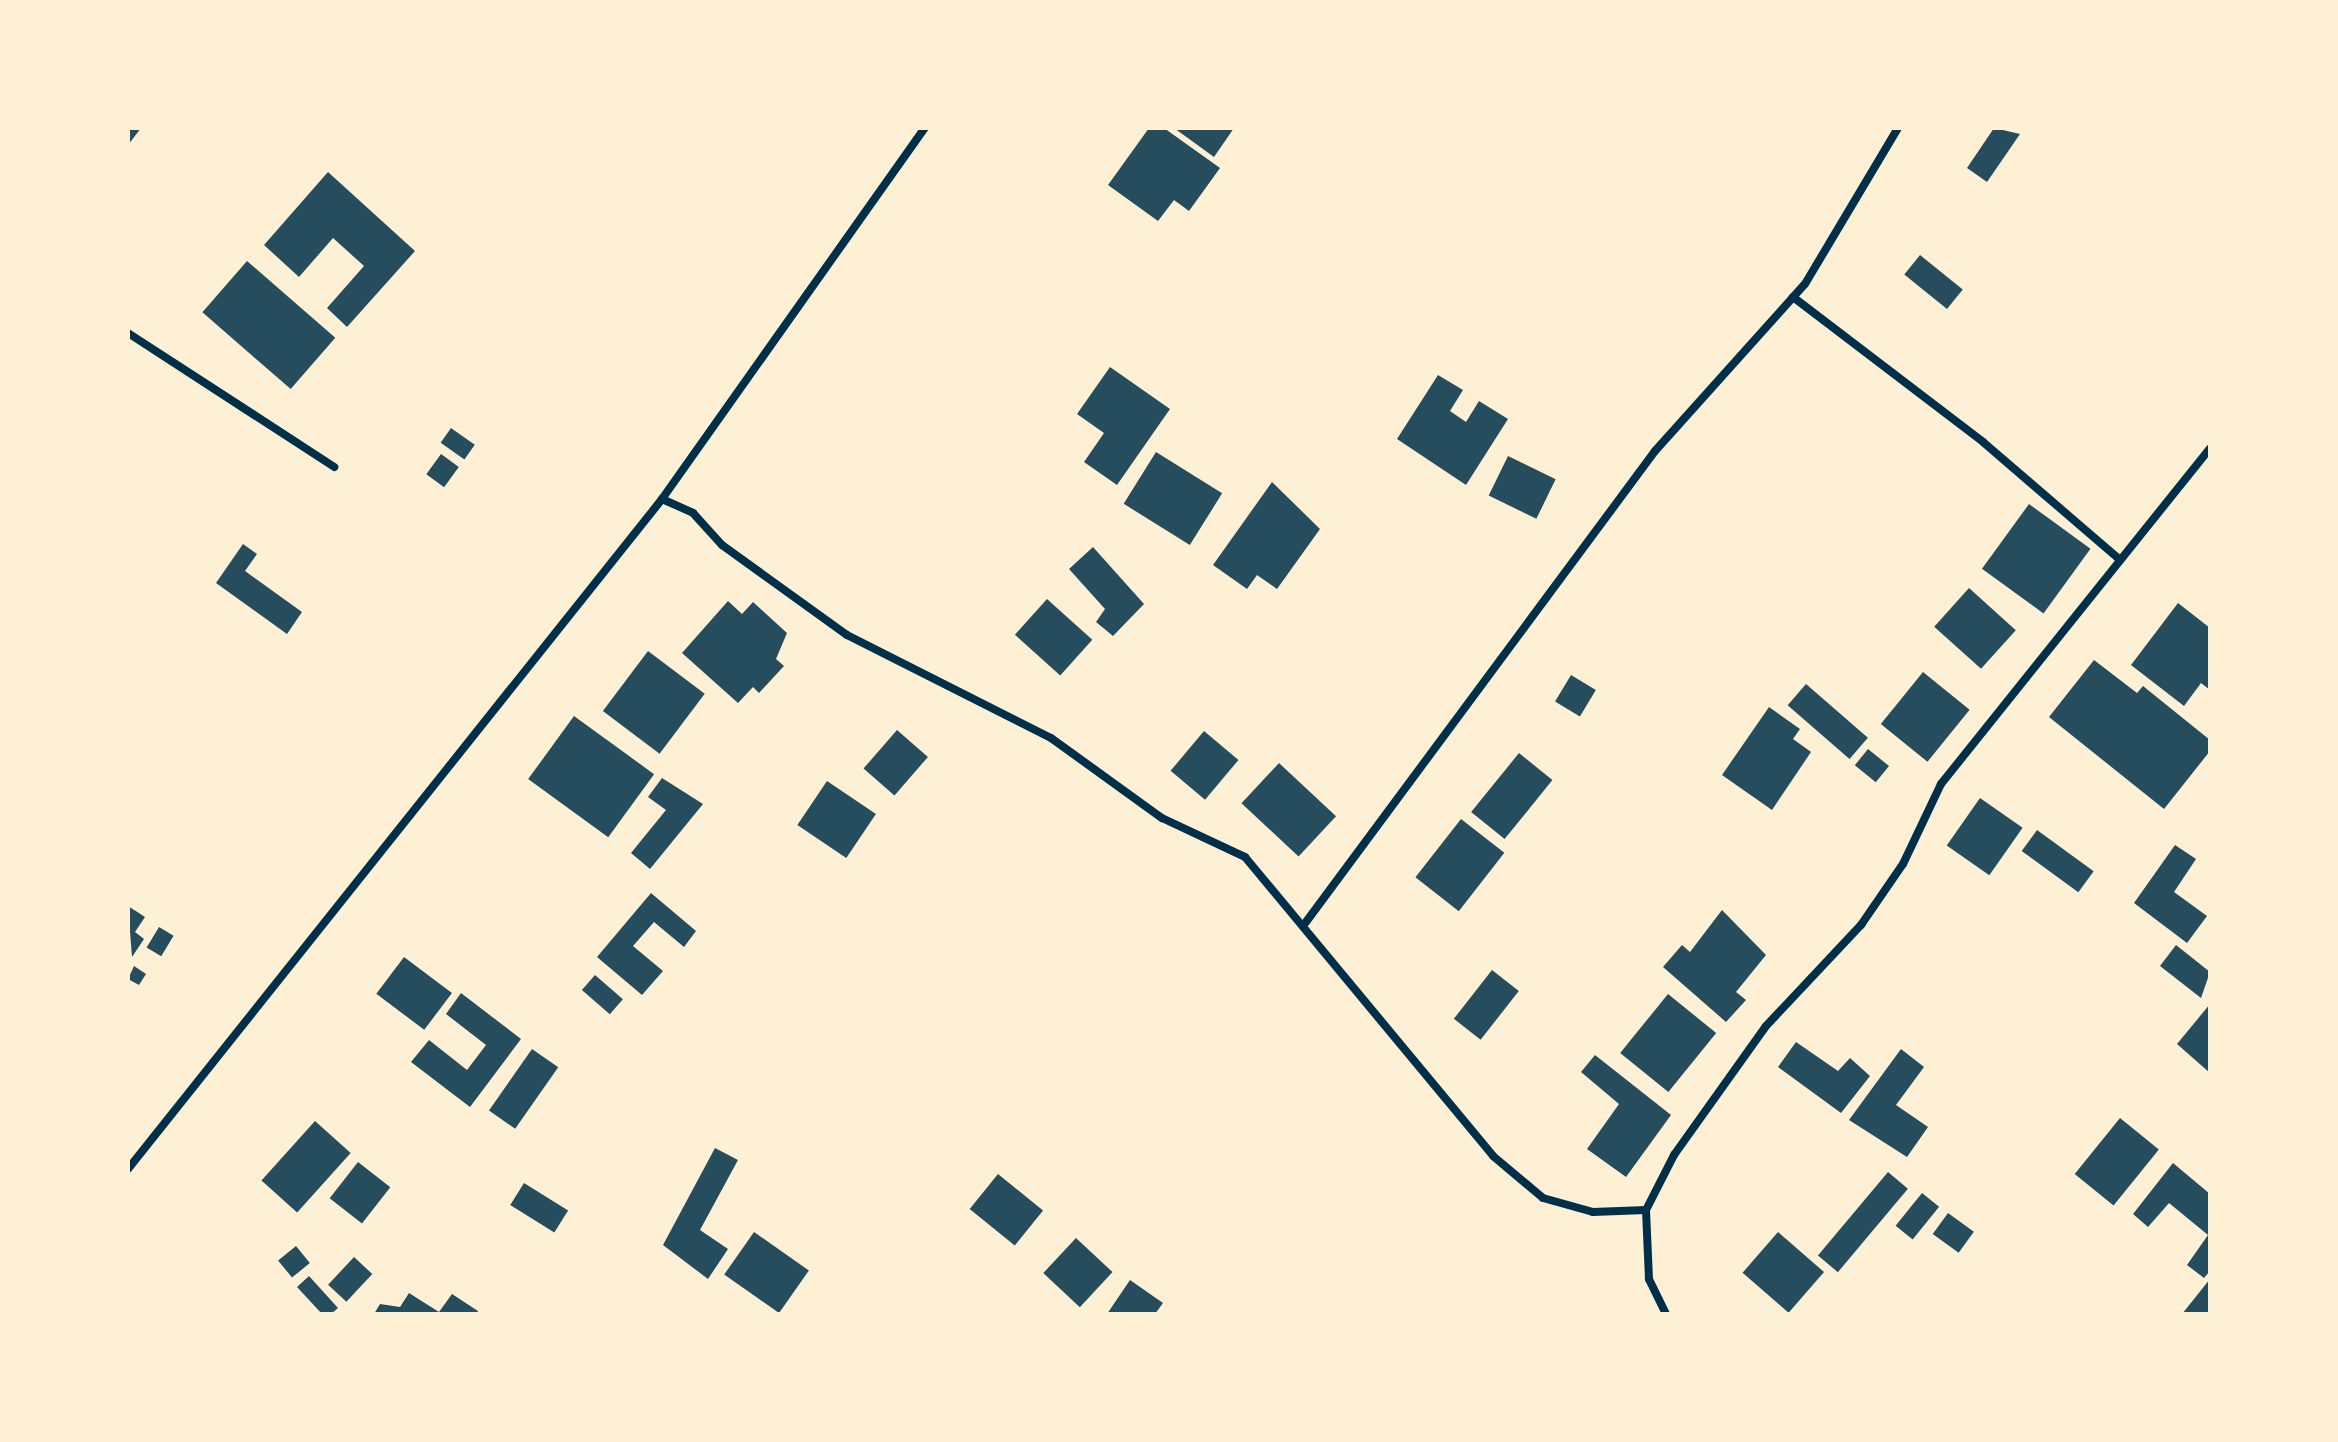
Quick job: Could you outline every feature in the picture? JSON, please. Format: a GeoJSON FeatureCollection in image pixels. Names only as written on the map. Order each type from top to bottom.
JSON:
{"type":"FeatureCollection","features":[{"type":"Feature","properties":{"kind":"street"},"geometry":{"type":"LineString","coordinates":[[128,1169],[662,499],[925,128]]}},
{"type":"Feature","properties":{"kind":"street"},"geometry":{"type":"LineString","coordinates":[[1306,922],[1655,451],[1793,297],[1898,128]]}},
{"type":"Feature","properties":{"kind":"street"},"geometry":{"type":"LineString","coordinates":[[1793,297],[1983,442],[2120,560]]}},
{"type":"Feature","properties":{"kind":"street"},"geometry":{"type":"LineString","coordinates":[[128,333],[334,467]]}},
{"type":"Feature","properties":{"kind":"street"},"geometry":{"type":"LineString","coordinates":[[1666,1314],[1649,1279],[1646,1210],[1674,1155],[1766,1026],[1861,925],[1903,864],[1941,784],[2210,448]]}},
{"type":"Feature","properties":{"kind":"street"},"geometry":{"type":"LineString","coordinates":[[662,499],[693,513],[722,545],[847,635],[1051,738],[1162,818],[1245,857],[1306,922],[1493,1156],[1543,1198],[1593,1212],[1646,1210]]}},
{"type":"Feature","properties":{"kind":"building"},"geometry":{"type":"Polygon","coordinates":[[[128,128],[141,128],[128,145],[128,128]]]}},
{"type":"Feature","properties":{"kind":"building"},"geometry":{"type":"Polygon","coordinates":[[[1149,128],[1164,128],[1220,168],[1189,211],[1174,200],[1158,221],[1108,185],[1149,128]]]}},
{"type":"Feature","properties":{"kind":"building"},"geometry":{"type":"Polygon","coordinates":[[[1174,128],[1234,128],[1214,157],[1174,128]]]}},
{"type":"Feature","properties":{"kind":"building"},"geometry":{"type":"Polygon","coordinates":[[[1994,128],[2020,134],[1987,182],[1967,168],[1994,128]]]}},
{"type":"Feature","properties":{"kind":"building"},"geometry":{"type":"Polygon","coordinates":[[[328,172],[415,251],[347,327],[327,308],[364,266],[333,238],[299,277],[264,245],[328,172]]]}},
{"type":"Feature","properties":{"kind":"building"},"geometry":{"type":"Polygon","coordinates":[[[1920,255],[1963,290],[1947,309],[1904,274],[1920,255]]]}},
{"type":"Feature","properties":{"kind":"building"},"geometry":{"type":"Polygon","coordinates":[[[247,261],[335,338],[291,389],[202,312],[247,261]]]}},
{"type":"Feature","properties":{"kind":"building"},"geometry":{"type":"Polygon","coordinates":[[[1110,367],[1170,409],[1117,485],[1084,462],[1104,433],[1077,414],[1110,367]]]}},
{"type":"Feature","properties":{"kind":"building"},"geometry":{"type":"Polygon","coordinates":[[[1438,375],[1463,390],[1450,411],[1466,422],[1479,401],[1508,419],[1466,485],[1397,439],[1438,375]]]}},
{"type":"Feature","properties":{"kind":"building"},"geometry":{"type":"Polygon","coordinates":[[[451,428],[475,445],[464,459],[441,443],[451,428]]]}},
{"type":"Feature","properties":{"kind":"building"},"geometry":{"type":"Polygon","coordinates":[[[1156,452],[1222,493],[1190,545],[1124,504],[1156,452]]]}},
{"type":"Feature","properties":{"kind":"building"},"geometry":{"type":"Polygon","coordinates":[[[441,454],[459,467],[444,487],[426,474],[441,454]]]}},
{"type":"Feature","properties":{"kind":"building"},"geometry":{"type":"Polygon","coordinates":[[[1508,456],[1556,479],[1536,519],[1489,496],[1508,456]]]}},
{"type":"Feature","properties":{"kind":"building"},"geometry":{"type":"Polygon","coordinates":[[[1272,482],[1320,529],[1277,589],[1257,575],[1247,589],[1213,565],[1272,482]]]}},
{"type":"Feature","properties":{"kind":"building"},"geometry":{"type":"Polygon","coordinates":[[[2029,504],[2090,549],[2043,613],[1982,569],[2029,504]]]}},
{"type":"Feature","properties":{"kind":"building"},"geometry":{"type":"Polygon","coordinates":[[[243,544],[257,554],[245,571],[302,612],[287,634],[216,583],[243,544]]]}},
{"type":"Feature","properties":{"kind":"building"},"geometry":{"type":"Polygon","coordinates":[[[1093,547],[1144,604],[1113,636],[1096,622],[1105,609],[1069,569],[1093,547]]]}},
{"type":"Feature","properties":{"kind":"building"},"geometry":{"type":"Polygon","coordinates":[[[1969,588],[2016,630],[1981,669],[1934,627],[1969,588]]]}},
{"type":"Feature","properties":{"kind":"building"},"geometry":{"type":"Polygon","coordinates":[[[1047,599],[1092,640],[1060,675],[1015,635],[1047,599]]]}},
{"type":"Feature","properties":{"kind":"building"},"geometry":{"type":"Polygon","coordinates":[[[728,601],[742,614],[753,602],[787,633],[776,659],[784,666],[759,693],[753,687],[738,703],[682,653],[728,601]]]}},
{"type":"Feature","properties":{"kind":"building"},"geometry":{"type":"Polygon","coordinates":[[[2178,603],[2210,628],[2210,690],[2201,683],[2184,706],[2131,665],[2178,603]]]}},
{"type":"Feature","properties":{"kind":"building"},"geometry":{"type":"Polygon","coordinates":[[[648,651],[705,694],[660,754],[603,711],[648,651]]]}},
{"type":"Feature","properties":{"kind":"building"},"geometry":{"type":"Polygon","coordinates":[[[2094,660],[2137,693],[2143,686],[2210,740],[2210,751],[2164,809],[2049,717],[2094,660]]]}},
{"type":"Feature","properties":{"kind":"building"},"geometry":{"type":"Polygon","coordinates":[[[1923,672],[1970,710],[1927,762],[1881,724],[1923,672]]]}},
{"type":"Feature","properties":{"kind":"building"},"geometry":{"type":"Polygon","coordinates":[[[1571,675],[1596,690],[1580,717],[1555,702],[1571,675]]]}},
{"type":"Feature","properties":{"kind":"building"},"geometry":{"type":"Polygon","coordinates":[[[1806,684],[1868,738],[1850,759],[1788,705],[1806,684]]]}},
{"type":"Feature","properties":{"kind":"building"},"geometry":{"type":"Polygon","coordinates":[[[1769,707],[1800,729],[1793,739],[1811,752],[1772,810],[1722,775],[1769,707]]]}},
{"type":"Feature","properties":{"kind":"building"},"geometry":{"type":"Polygon","coordinates":[[[574,716],[654,774],[608,837],[528,779],[574,716]]]}},
{"type":"Feature","properties":{"kind":"building"},"geometry":{"type":"Polygon","coordinates":[[[897,730],[928,757],[894,795],[864,768],[897,730]]]}},
{"type":"Feature","properties":{"kind":"building"},"geometry":{"type":"Polygon","coordinates":[[[1204,731],[1238,760],[1205,800],[1171,771],[1204,731]]]}},
{"type":"Feature","properties":{"kind":"building"},"geometry":{"type":"Polygon","coordinates":[[[1868,749],[1889,766],[1876,782],[1855,765],[1868,749]]]}},
{"type":"Feature","properties":{"kind":"building"},"geometry":{"type":"Polygon","coordinates":[[[1519,753],[1552,780],[1505,839],[1471,812],[1519,753]]]}},
{"type":"Feature","properties":{"kind":"building"},"geometry":{"type":"Polygon","coordinates":[[[1279,763],[1336,816],[1299,856],[1241,803],[1279,763]]]}},
{"type":"Feature","properties":{"kind":"building"},"geometry":{"type":"Polygon","coordinates":[[[662,778],[703,804],[650,869],[631,853],[666,810],[648,797],[662,778]]]}},
{"type":"Feature","properties":{"kind":"building"},"geometry":{"type":"Polygon","coordinates":[[[827,781],[876,814],[846,858],[797,825],[827,781]]]}},
{"type":"Feature","properties":{"kind":"building"},"geometry":{"type":"Polygon","coordinates":[[[1980,798],[2023,828],[1989,875],[1947,846],[1980,798]]]}},
{"type":"Feature","properties":{"kind":"building"},"geometry":{"type":"Polygon","coordinates":[[[1461,819],[1504,853],[1459,911],[1415,877],[1461,819]]]}},
{"type":"Feature","properties":{"kind":"building"},"geometry":{"type":"Polygon","coordinates":[[[2037,830],[2094,871],[2078,892],[2022,851],[2037,830]]]}},
{"type":"Feature","properties":{"kind":"building"},"geometry":{"type":"Polygon","coordinates":[[[2175,845],[2196,859],[2174,892],[2207,916],[2187,943],[2134,903],[2175,845]]]}},
{"type":"Feature","properties":{"kind":"building"},"geometry":{"type":"Polygon","coordinates":[[[651,893],[696,931],[684,947],[654,922],[633,946],[663,971],[642,995],[597,957],[651,893]]]}},
{"type":"Feature","properties":{"kind":"building"},"geometry":{"type":"Polygon","coordinates":[[[128,906],[145,917],[135,932],[144,939],[132,957],[128,906]]]}},
{"type":"Feature","properties":{"kind":"building"},"geometry":{"type":"Polygon","coordinates":[[[1722,910],[1766,955],[1736,992],[1746,1000],[1726,1022],[1663,967],[1682,945],[1690,952],[1722,910]]]}},
{"type":"Feature","properties":{"kind":"building"},"geometry":{"type":"Polygon","coordinates":[[[159,927],[174,936],[161,956],[147,948],[159,927]]]}},
{"type":"Feature","properties":{"kind":"building"},"geometry":{"type":"Polygon","coordinates":[[[2176,945],[2210,972],[2201,998],[2160,966],[2176,945]]]}},
{"type":"Feature","properties":{"kind":"building"},"geometry":{"type":"Polygon","coordinates":[[[404,957],[452,993],[424,1030],[376,994],[404,957]]]}},
{"type":"Feature","properties":{"kind":"building"},"geometry":{"type":"Polygon","coordinates":[[[134,966],[146,974],[139,985],[128,979],[134,966]]]}},
{"type":"Feature","properties":{"kind":"building"},"geometry":{"type":"Polygon","coordinates":[[[1492,970],[1519,991],[1481,1040],[1454,1019],[1492,970]]]}},
{"type":"Feature","properties":{"kind":"building"},"geometry":{"type":"Polygon","coordinates":[[[595,975],[623,999],[610,1014],[582,990],[595,975]]]}},
{"type":"Feature","properties":{"kind":"building"},"geometry":{"type":"Polygon","coordinates":[[[461,993],[521,1039],[470,1107],[411,1062],[429,1040],[467,1070],[486,1045],[446,1014],[461,993]]]}},
{"type":"Feature","properties":{"kind":"building"},"geometry":{"type":"Polygon","coordinates":[[[1668,994],[1716,1033],[1668,1092],[1620,1053],[1668,994]]]}},
{"type":"Feature","properties":{"kind":"building"},"geometry":{"type":"Polygon","coordinates":[[[2210,1004],[2210,1073],[2177,1044],[2210,1004]]]}},
{"type":"Feature","properties":{"kind":"building"},"geometry":{"type":"Polygon","coordinates":[[[1796,1042],[1838,1071],[1850,1058],[1870,1076],[1841,1113],[1778,1067],[1796,1042]]]}},
{"type":"Feature","properties":{"kind":"building"},"geometry":{"type":"Polygon","coordinates":[[[532,1049],[558,1067],[515,1129],[489,1110],[532,1049]]]}},
{"type":"Feature","properties":{"kind":"building"},"geometry":{"type":"Polygon","coordinates":[[[1901,1049],[1924,1067],[1896,1105],[1928,1127],[1907,1157],[1849,1120],[1901,1049]]]}},
{"type":"Feature","properties":{"kind":"building"},"geometry":{"type":"Polygon","coordinates":[[[1595,1055],[1671,1115],[1626,1177],[1587,1149],[1619,1104],[1581,1072],[1595,1055]]]}},
{"type":"Feature","properties":{"kind":"building"},"geometry":{"type":"Polygon","coordinates":[[[2120,1118],[2159,1149],[2114,1205],[2075,1174],[2120,1118]]]}},
{"type":"Feature","properties":{"kind":"building"},"geometry":{"type":"Polygon","coordinates":[[[315,1121],[351,1153],[297,1213],[261,1180],[315,1121]]]}},
{"type":"Feature","properties":{"kind":"building"},"geometry":{"type":"Polygon","coordinates":[[[715,1148],[738,1160],[700,1230],[728,1249],[708,1279],[663,1245],[715,1148]]]}},
{"type":"Feature","properties":{"kind":"building"},"geometry":{"type":"Polygon","coordinates":[[[358,1162],[390,1187],[362,1223],[330,1198],[358,1162]]]}},
{"type":"Feature","properties":{"kind":"building"},"geometry":{"type":"Polygon","coordinates":[[[2173,1163],[2210,1194],[2210,1271],[2204,1278],[2187,1265],[2208,1235],[2169,1203],[2148,1227],[2133,1214],[2173,1163]]]}},
{"type":"Feature","properties":{"kind":"building"},"geometry":{"type":"Polygon","coordinates":[[[1888,1172],[1908,1189],[1838,1272],[1818,1255],[1888,1172]]]}},
{"type":"Feature","properties":{"kind":"building"},"geometry":{"type":"Polygon","coordinates":[[[998,1174],[1043,1211],[1015,1245],[970,1209],[998,1174]]]}},
{"type":"Feature","properties":{"kind":"building"},"geometry":{"type":"Polygon","coordinates":[[[524,1183],[568,1211],[554,1233],[510,1205],[524,1183]]]}},
{"type":"Feature","properties":{"kind":"building"},"geometry":{"type":"Polygon","coordinates":[[[1922,1193],[1939,1207],[1913,1239],[1896,1226],[1922,1193]]]}},
{"type":"Feature","properties":{"kind":"building"},"geometry":{"type":"Polygon","coordinates":[[[1948,1213],[1974,1232],[1959,1253],[1933,1234],[1948,1213]]]}},
{"type":"Feature","properties":{"kind":"building"},"geometry":{"type":"Polygon","coordinates":[[[754,1232],[809,1270],[779,1313],[724,1275],[754,1232]]]}},
{"type":"Feature","properties":{"kind":"building"},"geometry":{"type":"Polygon","coordinates":[[[1778,1232],[1824,1272],[1789,1313],[1743,1273],[1778,1232]]]}},
{"type":"Feature","properties":{"kind":"building"},"geometry":{"type":"Polygon","coordinates":[[[1076,1238],[1113,1272],[1080,1307],[1043,1273],[1076,1238]]]}},
{"type":"Feature","properties":{"kind":"building"},"geometry":{"type":"Polygon","coordinates":[[[296,1246],[310,1263],[292,1278],[278,1260],[296,1246]]]}},
{"type":"Feature","properties":{"kind":"building"},"geometry":{"type":"Polygon","coordinates":[[[354,1257],[372,1274],[346,1302],[328,1285],[354,1257]]]}},
{"type":"Feature","properties":{"kind":"building"},"geometry":{"type":"Polygon","coordinates":[[[309,1276],[338,1308],[331,1314],[322,1314],[297,1287],[309,1276]]]}},
{"type":"Feature","properties":{"kind":"building"},"geometry":{"type":"Polygon","coordinates":[[[2210,1279],[2210,1314],[2182,1314],[2210,1279]]]}},
{"type":"Feature","properties":{"kind":"building"},"geometry":{"type":"Polygon","coordinates":[[[1130,1280],[1163,1303],[1155,1314],[1107,1314],[1130,1280]]]}},
{"type":"Feature","properties":{"kind":"building"},"geometry":{"type":"Polygon","coordinates":[[[409,1293],[439,1312],[452,1294],[478,1311],[477,1314],[374,1314],[380,1304],[400,1307],[409,1293]]]}}]}
